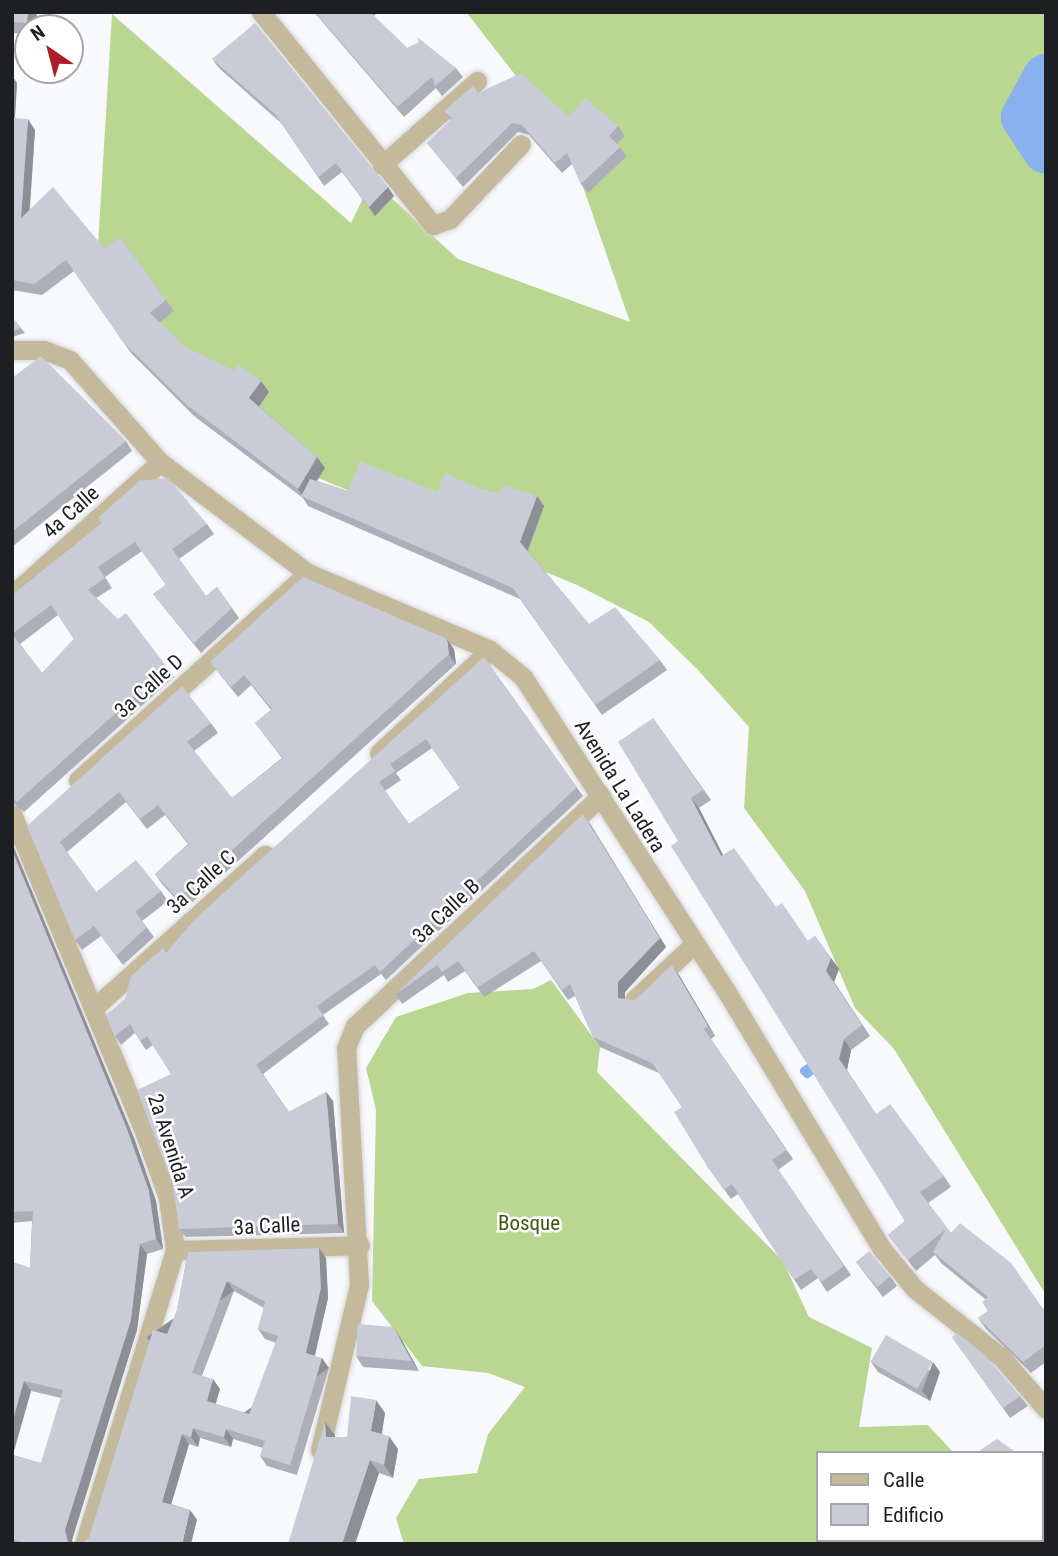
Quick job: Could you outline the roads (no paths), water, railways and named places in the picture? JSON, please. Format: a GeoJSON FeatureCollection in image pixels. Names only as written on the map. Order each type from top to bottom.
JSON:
{"type":"FeatureCollection","features":[{"type":"Feature","properties":{"kind":"street"},"geometry":{"type":"LineString","coordinates":[[261,12],[406,198],[441,227],[522,144]]}},
{"type":"Feature","properties":{"kind":"street"},"geometry":{"type":"LineString","coordinates":[[382,165],[477,81]]}},
{"type":"Feature","properties":{"kind":"street","name":"Avenida La Ladera"},"geometry":{"type":"LineString","coordinates":[[14,350],[44,350],[70,360],[160,462],[308,573],[490,650],[523,677],[694,944],[882,1249],[915,1289],[1001,1357],[1046,1409]]}},
{"type":"Feature","properties":{"kind":"street","name":"4a Calle"},"geometry":{"type":"LineString","coordinates":[[12,595],[160,462]]}},
{"type":"Feature","properties":{"kind":"street","name":"3a Calle D"},"geometry":{"type":"LineString","coordinates":[[61,795],[308,573]]}},
{"type":"Feature","properties":{"kind":"street"},"geometry":{"type":"LineString","coordinates":[[361,769],[490,650]]}},
{"type":"Feature","properties":{"kind":"street","name":"3a Calle B"},"geometry":{"type":"LineString","coordinates":[[360,1245],[346,1072],[355,1026],[601,796]]}},
{"type":"Feature","properties":{"kind":"street"},"geometry":{"type":"LineString","coordinates":[[16,823],[41,814]]}},
{"type":"Feature","properties":{"kind":"street","name":"2a Avenida A"},"geometry":{"type":"LineString","coordinates":[[16,823],[96,1006],[168,1198],[175,1250],[83,1544]]}},
{"type":"Feature","properties":{"kind":"street","name":"3a Calle C"},"geometry":{"type":"LineString","coordinates":[[96,1006],[280,842]]}},
{"type":"Feature","properties":{"kind":"street"},"geometry":{"type":"LineString","coordinates":[[634,1000],[694,944]]}},
{"type":"Feature","properties":{"kind":"street"},"geometry":{"type":"LineString","coordinates":[[315,1467],[346,1354],[360,1245]]}},
{"type":"Feature","properties":{"kind":"street","name":"3a Calle"},"geometry":{"type":"LineString","coordinates":[[175,1250],[360,1245]]}},
{"type":"Feature","properties":{"kind":"waterway"},"geometry":{"type":"LineString","coordinates":[[1046,77],[1024,117],[1046,151]]}},
{"type":"Feature","properties":{"kind":"waterway"},"geometry":{"type":"LineString","coordinates":[[811,1066],[813,1070],[807,1074],[804,1071],[811,1066]]}},
{"type":"Feature","properties":{"kind":"park label","name":"Bosque"},"geometry":{"type":"Point","coordinates":[529,1223]}}]}
